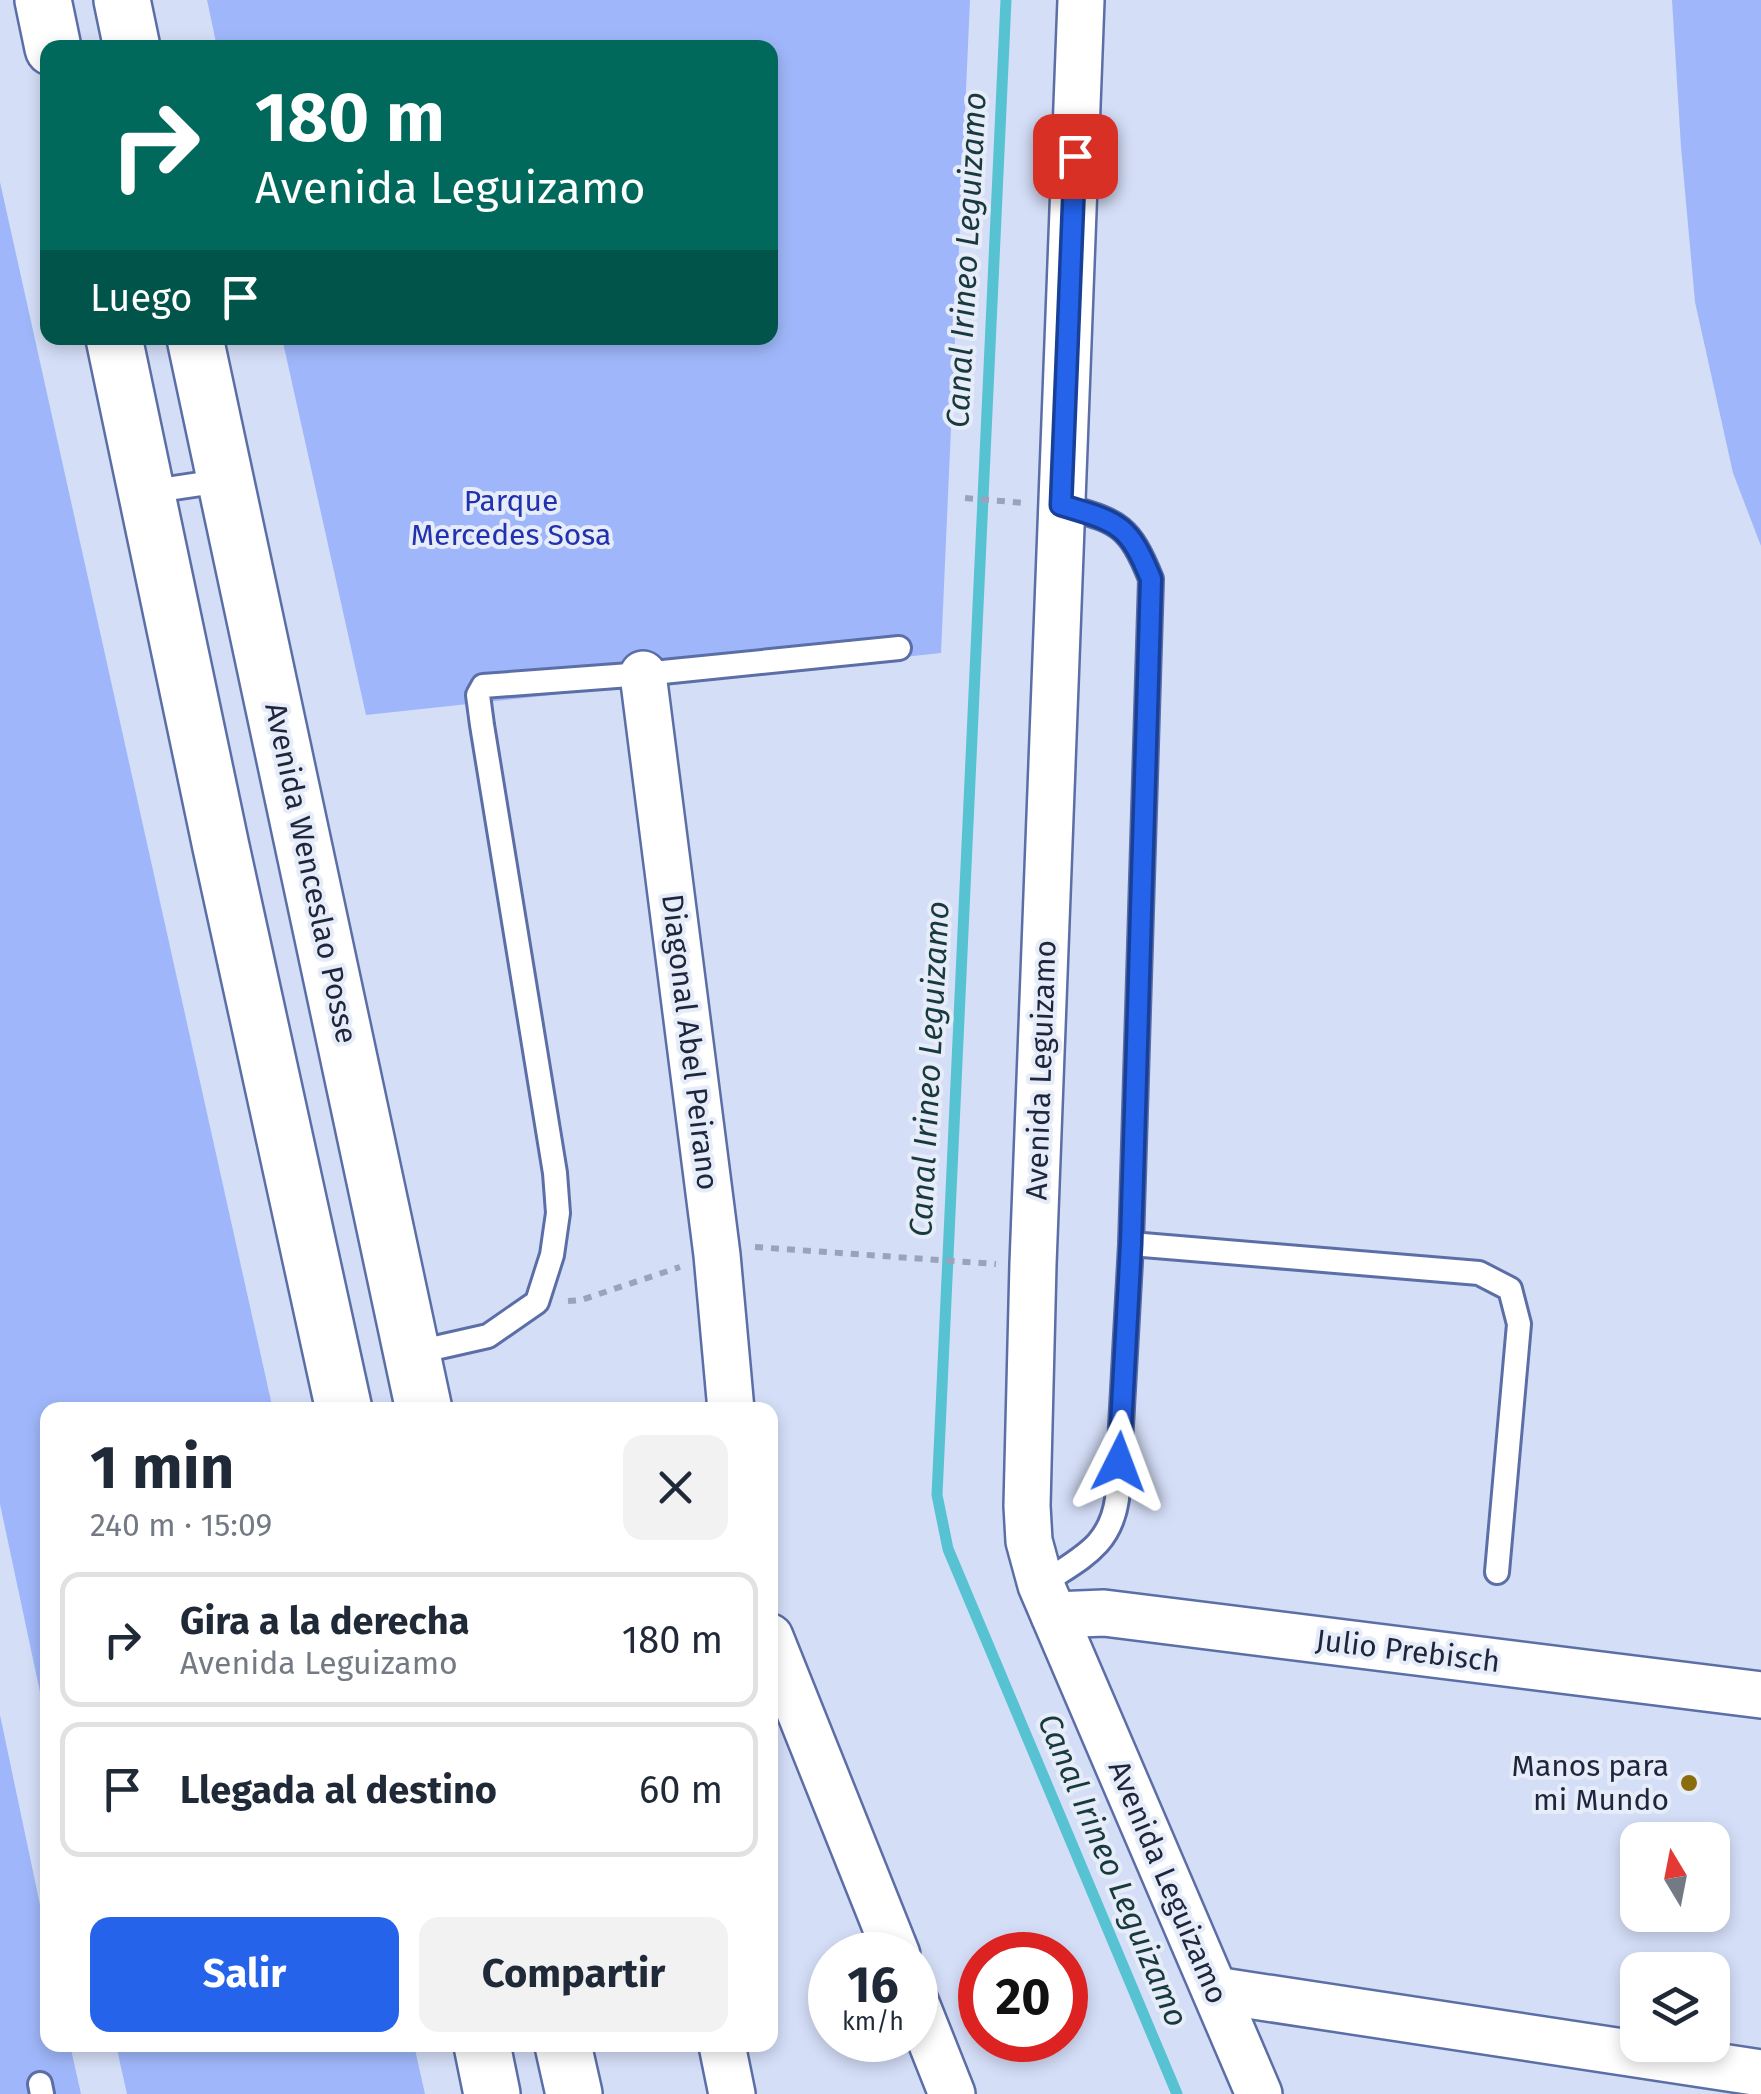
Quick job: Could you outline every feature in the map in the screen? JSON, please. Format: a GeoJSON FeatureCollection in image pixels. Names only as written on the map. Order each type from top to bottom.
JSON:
{"type":"FeatureCollection","features":[{"type":"Feature","properties":{"kind":"main road"},"geometry":{"type":"LineString","coordinates":[[43,0],[51,40]]}},
{"type":"Feature","properties":{"kind":"main road"},"geometry":{"type":"LineString","coordinates":[[122,0],[130,40]]}},
{"type":"Feature","properties":{"kind":"main road"},"geometry":{"type":"LineString","coordinates":[[116,345],[342,1402]]}},
{"type":"Feature","properties":{"kind":"main road","name":"Avenida Wenceslao Posse"},"geometry":{"type":"LineString","coordinates":[[196,345],[422,1402]]}},
{"type":"Feature","properties":{"kind":"main road"},"geometry":{"type":"LineString","coordinates":[[483,2052],[492,2094]]}},
{"type":"Feature","properties":{"kind":"main road"},"geometry":{"type":"LineString","coordinates":[[565,2052],[574,2094]]}},
{"type":"Feature","properties":{"kind":"street","name":"Avenida Leguizamo"},"geometry":{"type":"LineString","coordinates":[[1081,0],[1027,1506],[1029,1541],[1048,1600],[1259,2094]]}},
{"type":"Feature","properties":{"kind":"street","name":"Diagonal Abel Peirano"},"geometry":{"type":"LineString","coordinates":[[643,674],[717,1255],[731,1402]]}},
{"type":"Feature","properties":{"kind":"street","name":"Julio Prebisch"},"geometry":{"type":"LineString","coordinates":[[1048,1600],[1104,1613],[1761,1695]]}},
{"type":"Feature","properties":{"kind":"street"},"geometry":{"type":"LineString","coordinates":[[778,1657],[888,1932]]}},
{"type":"Feature","properties":{"kind":"street"},"geometry":{"type":"LineString","coordinates":[[1215,1990],[1761,2073]]}},
{"type":"Feature","properties":{"kind":"street"},"geometry":{"type":"LineString","coordinates":[[723,2052],[732,2094]]}},
{"type":"Feature","properties":{"kind":"street"},"geometry":{"type":"LineString","coordinates":[[938,2059],[952,2094]]}},
{"type":"Feature","properties":{"kind":"lane"},"geometry":{"type":"LineString","coordinates":[[147,492],[227,480]]}},
{"type":"Feature","properties":{"kind":"lane"},"geometry":{"type":"LineString","coordinates":[[1048,1600],[1104,1540],[1114,1520],[1131,1244],[1151,579],[1136,543],[1114,521],[1061,505]]}},
{"type":"Feature","properties":{"kind":"lane"},"geometry":{"type":"LineString","coordinates":[[413,1353],[488,1336],[537,1302],[552,1255],[558,1213],[478,696],[483,686],[899,648]]}},
{"type":"Feature","properties":{"kind":"lane"},"geometry":{"type":"LineString","coordinates":[[1131,1244],[1479,1274],[1510,1288],[1519,1324],[1497,1572]]}},
{"type":"Feature","properties":{"kind":"path"},"geometry":{"type":"LineString","coordinates":[[964,498],[1017,502]]}},
{"type":"Feature","properties":{"kind":"path"},"geometry":{"type":"LineString","coordinates":[[926,1261],[980,1264]]}},
{"type":"Feature","properties":{"kind":"green space","name":"Parque Mercedes Sosa"},"geometry":{"type":"Polygon","coordinates":[[[207,0],[970,0],[941,653],[366,715],[284,345],[778,345],[778,40],[216,40],[207,0]]]}},
{"type":"Feature","properties":{"kind":"green space"},"geometry":{"type":"Polygon","coordinates":[[[1672,0],[1761,0],[1761,546],[1733,473],[1695,302],[1672,0]]]}},
{"type":"Feature","properties":{"kind":"green space"},"geometry":{"type":"Polygon","coordinates":[[[0,182],[271,1402],[40,1402],[40,1692],[0,1504],[0,182]]]}},
{"type":"Feature","properties":{"kind":"green space"},"geometry":{"type":"Polygon","coordinates":[[[0,1715],[40,1905],[40,2052],[72,2052],[81,2094],[0,2094],[0,1715]]]}},
{"type":"Feature","properties":{"kind":"green space"},"geometry":{"type":"Polygon","coordinates":[[[118,2052],[416,2052],[425,2094],[127,2094],[118,2052]]]}},
{"type":"Feature","properties":{"kind":"waterway","name":"Canal Irineo Leguizamo"},"geometry":{"type":"LineString","coordinates":[[1006,0],[937,1495],[948,1549],[1177,2094]]}},
{"type":"Feature","properties":{"kind":"place","name":"Manos para mi Mundo"},"geometry":{"type":"Point","coordinates":[1689,1783]}},
{"type":"Feature","properties":{"kind":"route"},"geometry":{"type":"LineString","coordinates":[[1075,156],[1061,505],[1114,521],[1136,543],[1151,579],[1131,1244],[1119,1462]]}}]}
